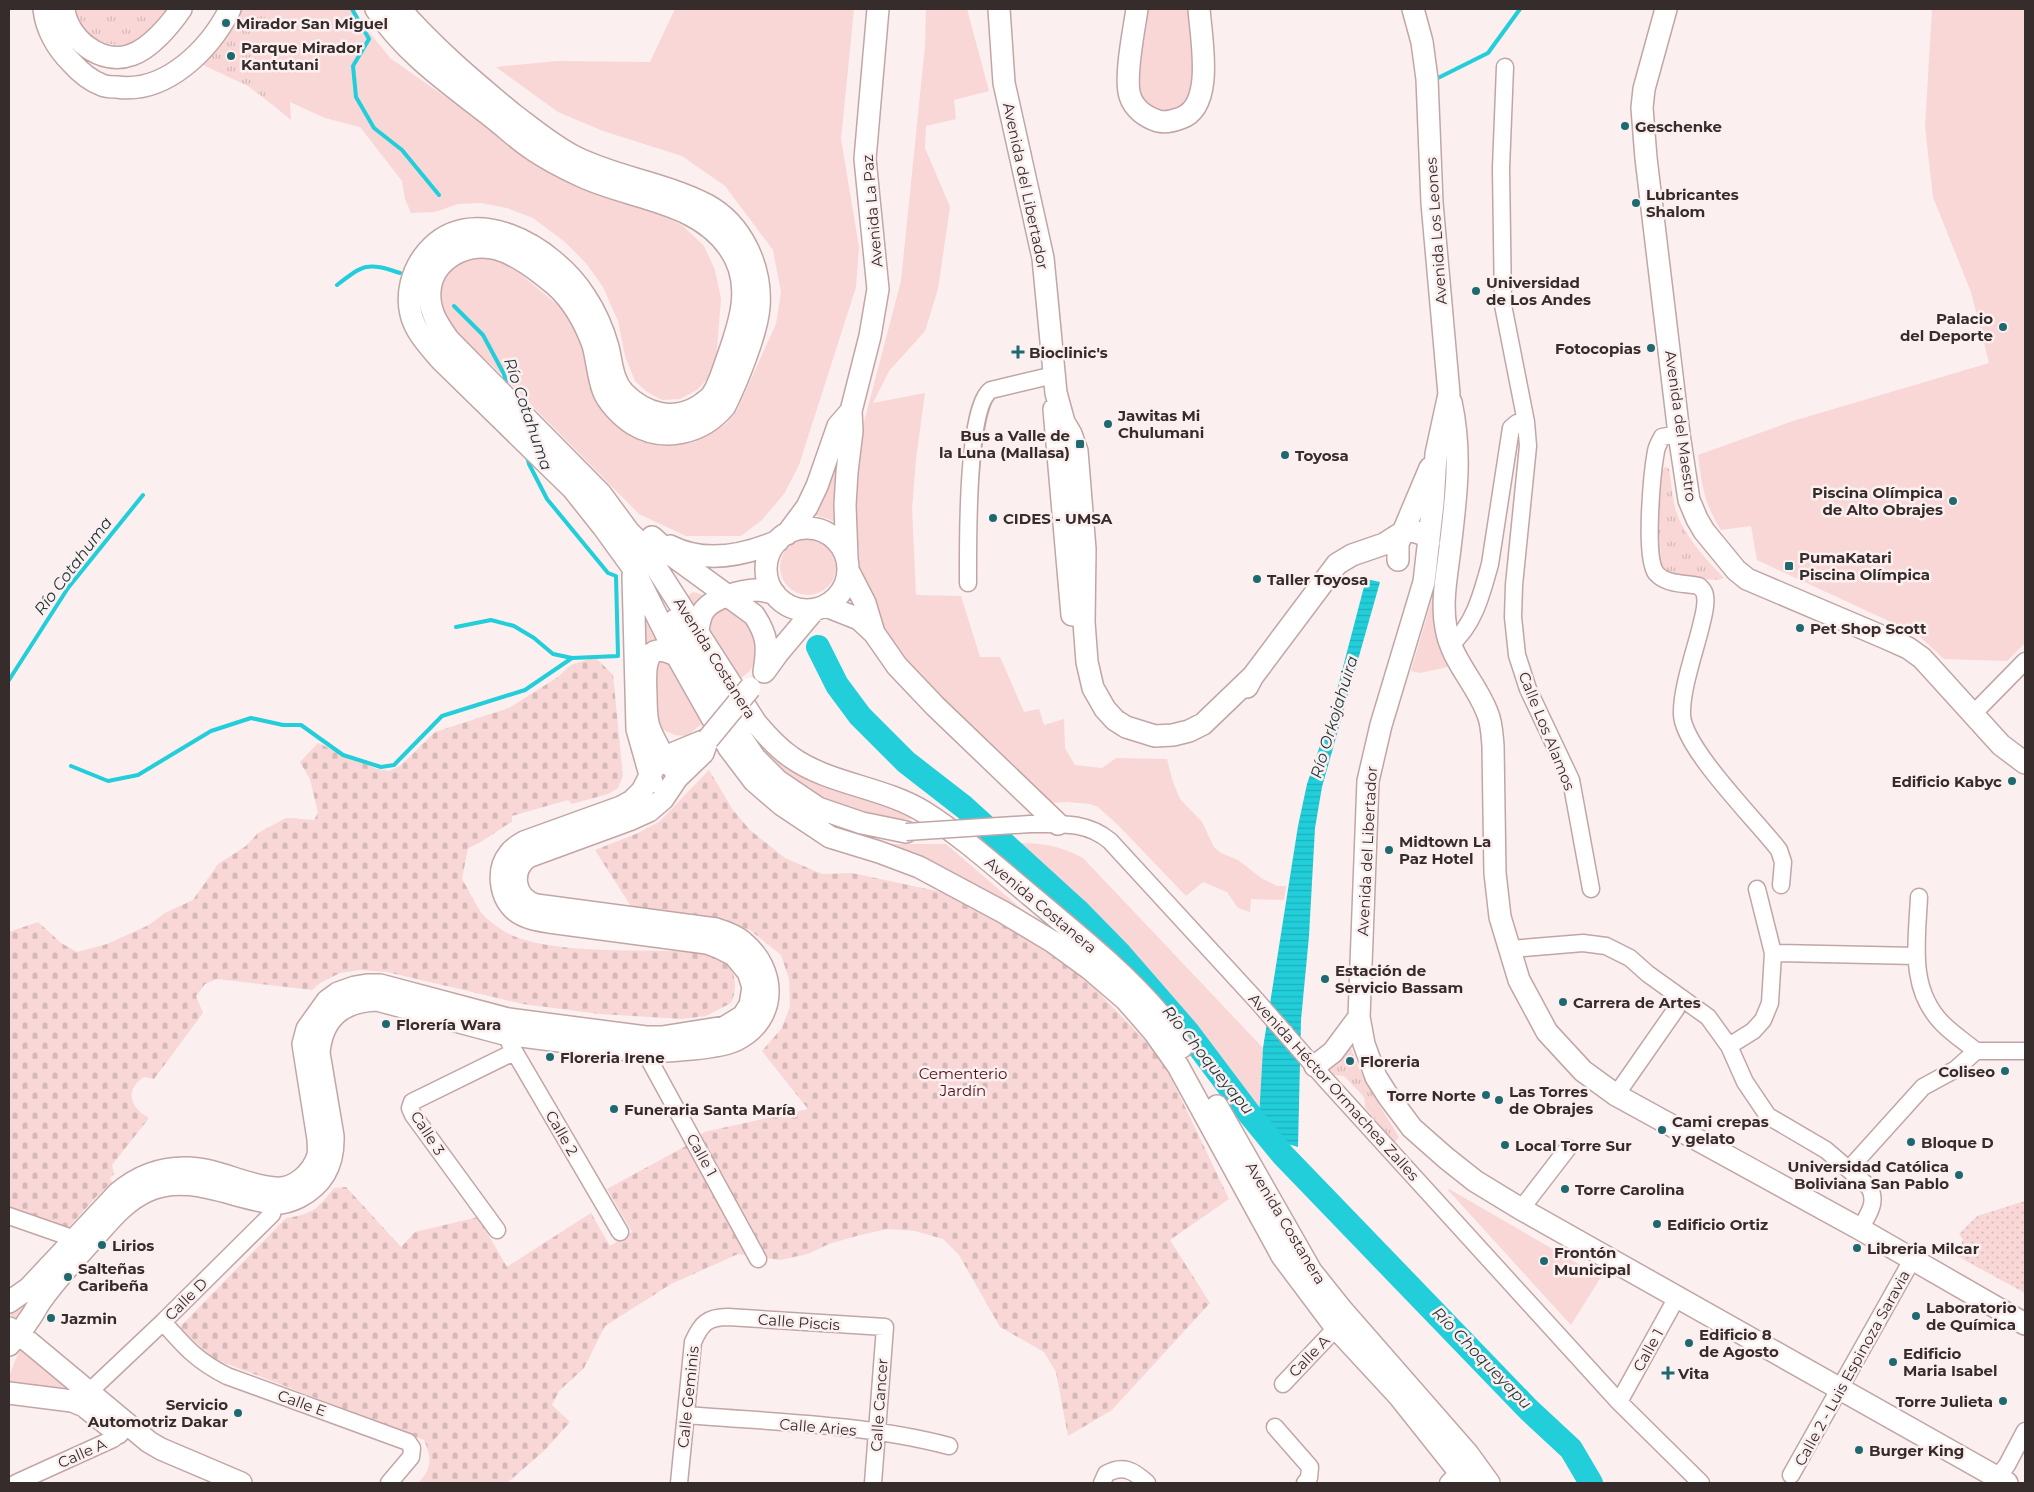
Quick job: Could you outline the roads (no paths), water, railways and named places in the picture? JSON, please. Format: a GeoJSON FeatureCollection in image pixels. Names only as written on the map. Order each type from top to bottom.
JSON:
{"type":"FeatureCollection","features":[{"type":"Feature","properties":{"kind":"main road"},"geometry":{"type":"LineString","coordinates":[[44,9],[45,19],[52,37],[64,55],[79,70],[102,85],[126,89],[147,85],[172,75],[190,61],[212,36],[230,9]]}},
{"type":"Feature","properties":{"kind":"main road"},"geometry":{"type":"LineString","coordinates":[[64,9],[70,29],[80,41],[94,51],[112,57],[131,56],[150,43],[172,23],[181,9]]}},
{"type":"Feature","properties":{"kind":"main road"},"geometry":{"type":"LineString","coordinates":[[376,9],[383,20],[426,66],[530,148],[558,165],[585,178],[678,208],[698,219],[728,246],[736,260],[743,283],[743,305],[738,331],[712,395],[691,411],[679,414],[667,415],[642,408],[621,390],[611,370],[608,346],[594,309],[574,279],[553,260],[510,234],[487,229],[459,242],[431,246],[417,266],[411,283],[411,314],[418,329],[441,360],[516,420],[601,494],[624,525],[633,549],[676,610],[742,739],[755,758],[778,781],[818,808],[862,823],[906,832]]}},
{"type":"Feature","properties":{"kind":"main road"},"geometry":{"type":"LineString","coordinates":[[400,9],[447,59],[549,141],[575,157],[684,194],[708,205],[736,229],[746,245],[754,265],[759,284],[759,307],[754,333],[725,406],[704,426],[677,433],[646,430],[632,424],[620,414],[603,391],[593,347],[585,325],[574,307],[557,286],[516,257],[497,249],[459,242]]}},
{"type":"Feature","properties":{"kind":"main road","name":"Avenida La Paz"},"geometry":{"type":"LineString","coordinates":[[848,564],[845,505],[852,431],[851,411],[870,336],[878,289],[865,159],[878,9]]}},
{"type":"Feature","properties":{"kind":"main road","name":"Avenida del Libertador"},"geometry":{"type":"LineString","coordinates":[[999,9],[1004,83],[1043,258],[1055,384],[1054,414],[1077,673],[1084,699],[1096,720],[1110,733],[1131,744],[1155,748],[1174,748],[1194,744],[1219,728],[1239,702],[1253,676],[1337,564],[1352,555],[1384,544],[1404,532]]}},
{"type":"Feature","properties":{"kind":"main road"},"geometry":{"type":"LineString","coordinates":[[1137,9],[1128,80],[1130,96],[1136,107],[1147,116],[1160,121],[1173,121],[1185,117],[1194,110],[1199,101],[1202,90],[1203,71],[1199,9]]}},
{"type":"Feature","properties":{"kind":"main road","name":"Avenida Los Leones"},"geometry":{"type":"LineString","coordinates":[[1413,9],[1422,42],[1427,79],[1432,203],[1449,394],[1436,454],[1430,542]]}},
{"type":"Feature","properties":{"kind":"main road","name":"Avenida del Maestro"},"geometry":{"type":"LineString","coordinates":[[1666,9],[1644,89],[1642,108],[1646,158],[1679,434],[1689,500],[1696,519],[1736,570],[1747,579],[1908,648],[1922,658],[2001,745],[2025,763]]}},
{"type":"Feature","properties":{"kind":"main road"},"geometry":{"type":"LineString","coordinates":[[459,242],[432,278],[430,299],[432,311],[436,322],[449,340],[504,396],[516,420]]}},
{"type":"Feature","properties":{"kind":"main road"},"geometry":{"type":"LineString","coordinates":[[1449,394],[1457,428],[1457,451],[1456,497],[1445,598],[1445,627],[1450,645],[1488,713],[1492,730],[1494,873],[1500,917],[1526,993],[1547,1032],[1583,1071],[1616,1095],[1860,1229],[2025,1324]]}},
{"type":"Feature","properties":{"kind":"main road","name":"Avenida La Paz"},"geometry":{"type":"LineString","coordinates":[[782,538],[807,507],[817,486],[838,426],[851,411]]}},
{"type":"Feature","properties":{"kind":"main road","name":"Avenida Costanera"},"geometry":{"type":"LineString","coordinates":[[516,420],[530,446],[573,489],[604,528],[632,568],[708,713],[742,767],[754,781],[782,805],[830,836],[919,867],[1053,942],[1090,969],[1126,1000],[1154,1032],[1178,1066],[1282,1256],[1336,1328],[1398,1395],[1458,1480]]}},
{"type":"Feature","properties":{"kind":"main road","name":"Avenida Los Leones"},"geometry":{"type":"LineString","coordinates":[[1398,560],[1398,544],[1436,454]]}},
{"type":"Feature","properties":{"kind":"main road"},"geometry":{"type":"LineString","coordinates":[[624,525],[680,551],[706,556],[729,556],[753,551],[798,530],[811,529],[823,531],[838,542],[865,603],[874,632],[897,666],[935,706],[1058,824]]}},
{"type":"Feature","properties":{"kind":"main road"},"geometry":{"type":"LineString","coordinates":[[1404,532],[1410,530],[1418,531],[1425,535],[1430,542]]}},
{"type":"Feature","properties":{"kind":"main road"},"geometry":{"type":"LineString","coordinates":[[652,537],[673,556],[754,615],[763,628],[766,640],[764,672]]}},
{"type":"Feature","properties":{"kind":"main road"},"geometry":{"type":"LineString","coordinates":[[778,652],[785,617],[779,598],[769,584],[766,572],[771,550],[782,538]]}},
{"type":"Feature","properties":{"kind":"main road","name":"Avenida del Libertador"},"geometry":{"type":"LineString","coordinates":[[1430,542],[1427,568],[1418,607],[1381,724],[1368,781],[1359,1017],[1364,1044],[1376,1077],[1412,1128],[1475,1180],[1521,1209],[1840,1388],[1999,1481]]}},
{"type":"Feature","properties":{"kind":"main road"},"geometry":{"type":"LineString","coordinates":[[1367,550],[1386,554],[1398,560],[1412,576],[1418,607]]}},
{"type":"Feature","properties":{"kind":"main road"},"geometry":{"type":"LineString","coordinates":[[225,1481],[149,1442],[90,1391],[12,1335],[56,1280],[104,1207],[128,1184],[157,1171],[172,1168],[191,1168],[276,1196],[303,1178],[312,1168],[318,1155],[318,1140],[303,1044],[307,1029],[323,1017],[327,1001],[338,993],[354,987],[380,986],[509,1035],[645,1044],[682,1049],[734,1041],[755,1026],[767,1007],[753,987],[748,972],[734,955],[671,930],[560,924],[530,918],[510,905],[502,890],[523,861],[542,843],[620,815],[642,791],[703,753],[708,739],[764,672],[778,652],[821,607],[842,591],[847,581],[848,564]]}},
{"type":"Feature","properties":{"kind":"main road"},"geometry":{"type":"LineString","coordinates":[[632,568],[637,723],[641,746],[665,776]]}},
{"type":"Feature","properties":{"kind":"main road"},"geometry":{"type":"LineString","coordinates":[[676,610],[681,592],[690,586],[702,586],[729,596]]}},
{"type":"Feature","properties":{"kind":"main road"},"geometry":{"type":"LineString","coordinates":[[698,631],[700,618],[706,608],[729,596],[757,590],[779,598],[793,607],[804,610],[821,607],[859,620],[874,632]]}},
{"type":"Feature","properties":{"kind":"main road","name":"Avenida Costanera"},"geometry":{"type":"LineString","coordinates":[[676,610],[698,631],[756,723],[778,747],[808,767],[871,788],[923,811],[979,852],[1097,952],[1162,1017],[1194,1065],[1311,1271],[1343,1312],[1468,1454],[1489,1483]]}},
{"type":"Feature","properties":{"kind":"main road"},"geometry":{"type":"LineString","coordinates":[[665,776],[662,752],[654,739],[647,721],[646,664],[651,655],[661,651],[667,651],[677,656]]}},
{"type":"Feature","properties":{"kind":"main road"},"geometry":{"type":"LineString","coordinates":[[654,739],[672,746],[685,747]]}},
{"type":"Feature","properties":{"kind":"main road"},"geometry":{"type":"LineString","coordinates":[[665,776],[674,753],[708,739]]}},
{"type":"Feature","properties":{"kind":"main road"},"geometry":{"type":"LineString","coordinates":[[809,824],[880,838],[906,832]]}},
{"type":"Feature","properties":{"kind":"main road"},"geometry":{"type":"LineString","coordinates":[[1315,1066],[1333,1052],[1359,1017]]}},
{"type":"Feature","properties":{"kind":"main road"},"geometry":{"type":"LineString","coordinates":[[9,1302],[29,1288],[80,1243]]}},
{"type":"Feature","properties":{"kind":"main road"},"geometry":{"type":"LineString","coordinates":[[9,1393],[72,1401],[84,1406],[156,1462],[225,1481]]}},
{"type":"Feature","properties":{"kind":"street","name":"Calle Los Alamos"},"geometry":{"type":"LineString","coordinates":[[1505,67],[1501,168],[1503,306],[1526,422],[1528,446],[1513,609],[1517,655],[1538,712],[1571,780],[1591,889]]}},
{"type":"Feature","properties":{"kind":"street"},"geometry":{"type":"LineString","coordinates":[[968,583],[968,510],[973,448],[982,401],[986,394],[992,390],[1055,384]]}},
{"type":"Feature","properties":{"kind":"street"},"geometry":{"type":"LineString","coordinates":[[1450,645],[1468,627],[1484,586],[1490,564],[1511,428],[1517,423],[1526,422]]}},
{"type":"Feature","properties":{"kind":"street"},"geometry":{"type":"LineString","coordinates":[[1679,434],[1662,437],[1656,448],[1650,518],[1652,563],[1656,572],[1665,581],[1699,586],[1705,596],[1704,616],[1683,700],[1682,716],[1690,741],[1722,783],[1779,850],[1783,862],[1781,885]]}},
{"type":"Feature","properties":{"kind":"street"},"geometry":{"type":"LineString","coordinates":[[1972,715],[2025,661]]}},
{"type":"Feature","properties":{"kind":"street","name":"Avenida Héctor Ormachea Zalles"},"geometry":{"type":"LineString","coordinates":[[906,832],[1058,824],[1086,827],[1110,841],[1258,1001],[1619,1402],[1701,1483]]}},
{"type":"Feature","properties":{"kind":"street"},"geometry":{"type":"LineString","coordinates":[[1729,1046],[1753,1031],[1763,1020],[1770,1003],[1773,953],[1757,889]]}},
{"type":"Feature","properties":{"kind":"street"},"geometry":{"type":"LineString","coordinates":[[1919,896],[1916,956],[1919,986],[1927,1004],[1943,1024],[1976,1051],[2025,1052]]}},
{"type":"Feature","properties":{"kind":"street"},"geometry":{"type":"LineString","coordinates":[[1511,950],[1583,943],[1606,946],[1630,958],[1648,974],[1708,1017],[1729,1046],[1745,1082],[1768,1116],[1826,1150],[1869,1187],[1872,1193],[1871,1208],[1860,1229]]}},
{"type":"Feature","properties":{"kind":"street"},"geometry":{"type":"LineString","coordinates":[[1773,953],[1916,956]]}},
{"type":"Feature","properties":{"kind":"street"},"geometry":{"type":"LineString","coordinates":[[1616,1095],[1676,1009]]}},
{"type":"Feature","properties":{"kind":"street","name":"Calle 3"},"geometry":{"type":"LineString","coordinates":[[497,1230],[413,1115],[410,1108],[412,1102],[509,1035]]}},
{"type":"Feature","properties":{"kind":"street","name":"Calle 2"},"geometry":{"type":"LineString","coordinates":[[509,1035],[620,1232]]}},
{"type":"Feature","properties":{"kind":"street","name":"Calle 1"},"geometry":{"type":"LineString","coordinates":[[645,1044],[758,1260]]}},
{"type":"Feature","properties":{"kind":"street"},"geometry":{"type":"LineString","coordinates":[[1849,1170],[1923,1087],[1956,1069],[1976,1051]]}},
{"type":"Feature","properties":{"kind":"street"},"geometry":{"type":"LineString","coordinates":[[1521,1209],[1568,1148]]}},
{"type":"Feature","properties":{"kind":"street","name":"Calle D"},"geometry":{"type":"LineString","coordinates":[[90,1391],[272,1214],[276,1196]]}},
{"type":"Feature","properties":{"kind":"street"},"geometry":{"type":"LineString","coordinates":[[9,1216],[80,1243]]}},
{"type":"Feature","properties":{"kind":"street","name":"Calle 2 - Luis Espinoza Saravia"},"geometry":{"type":"LineString","coordinates":[[1791,1476],[1912,1260]]}},
{"type":"Feature","properties":{"kind":"street","name":"Calle 1"},"geometry":{"type":"LineString","coordinates":[[1619,1402],[1677,1297]]}},
{"type":"Feature","properties":{"kind":"street","name":"Calle Piscis"},"geometry":{"type":"LineString","coordinates":[[712,1317],[885,1327]]}},
{"type":"Feature","properties":{"kind":"street","name":"Calle Geminis"},"geometry":{"type":"LineString","coordinates":[[679,1483],[693,1342],[699,1329],[712,1317]]}},
{"type":"Feature","properties":{"kind":"street","name":"Calle E"},"geometry":{"type":"LineString","coordinates":[[163,1322],[192,1355],[227,1376],[408,1442],[412,1448],[411,1457],[389,1483]]}},
{"type":"Feature","properties":{"kind":"street","name":"Calle Cancer"},"geometry":{"type":"LineString","coordinates":[[873,1483],[885,1327]]}},
{"type":"Feature","properties":{"kind":"street","name":"Calle A"},"geometry":{"type":"LineString","coordinates":[[1283,1384],[1336,1328]]}},
{"type":"Feature","properties":{"kind":"street","name":"Calle Aries"},"geometry":{"type":"LineString","coordinates":[[686,1415],[913,1436],[949,1446]]}},
{"type":"Feature","properties":{"kind":"street"},"geometry":{"type":"LineString","coordinates":[[1276,1427],[1310,1467],[1310,1478],[1305,1483]]}},
{"type":"Feature","properties":{"kind":"street"},"geometry":{"type":"LineString","coordinates":[[1999,1481],[2025,1431]]}},
{"type":"Feature","properties":{"kind":"street","name":"Calle A"},"geometry":{"type":"LineString","coordinates":[[16,1483],[113,1439],[119,1434]]}},
{"type":"Feature","properties":{"kind":"street"},"geometry":{"type":"LineString","coordinates":[[1104,1479],[1114,1470],[1128,1469],[1147,1483]]}},
{"type":"Feature","properties":{"kind":"water","name":"Río Orkojahuira"},"geometry":{"type":"Polygon","coordinates":[[[1366,579],[1380,582],[1322,787],[1315,828],[1309,936],[1301,1020],[1298,1147],[1258,1135],[1263,1048],[1298,826],[1307,784],[1331,713],[1366,579]]]}},
{"type":"Feature","properties":{"kind":"waterway"},"geometry":{"type":"LineString","coordinates":[[352,9],[369,39],[353,66],[356,97],[374,128],[402,150],[439,195]]}},
{"type":"Feature","properties":{"kind":"waterway"},"geometry":{"type":"LineString","coordinates":[[1436,79],[1488,53],[1520,9]]}},
{"type":"Feature","properties":{"kind":"waterway","name":"Río Cotahuma"},"geometry":{"type":"LineString","coordinates":[[337,285],[366,267],[380,267],[400,273]]}},
{"type":"Feature","properties":{"kind":"waterway","name":"Río Cotahuma"},"geometry":{"type":"LineString","coordinates":[[454,306],[483,335],[504,374],[507,387]]}},
{"type":"Feature","properties":{"kind":"waterway"},"geometry":{"type":"LineString","coordinates":[[71,766],[108,781],[138,775],[211,731],[251,718],[283,725],[301,725],[343,755],[381,767],[394,765],[442,716],[525,690],[572,658],[618,656],[616,576],[608,573],[547,499],[529,464],[527,456]]}},
{"type":"Feature","properties":{"kind":"waterway","name":"Río Cotahuma"},"geometry":{"type":"LineString","coordinates":[[9,680],[68,588],[143,495]]}},
{"type":"Feature","properties":{"kind":"waterway"},"geometry":{"type":"LineString","coordinates":[[456,627],[491,620],[514,626],[534,638],[553,654],[572,658]]}},
{"type":"Feature","properties":{"kind":"waterway","name":"Río Choqueyapu"},"geometry":{"type":"LineString","coordinates":[[818,647],[837,685],[860,716],[906,762],[964,807],[1077,910],[1121,955],[1187,1031],[1283,1155],[1528,1409],[1571,1449],[1591,1483]]}},
{"type":"Feature","properties":{"kind":"place","name":"Mirador San Miguel"},"geometry":{"type":"Point","coordinates":[226,23]}},
{"type":"Feature","properties":{"kind":"place","name":"Parque Mirador Kantutani"},"geometry":{"type":"Point","coordinates":[231,56]}},
{"type":"Feature","properties":{"kind":"place","name":"Geschenke"},"geometry":{"type":"Point","coordinates":[1625,126]}},
{"type":"Feature","properties":{"kind":"place","name":"Lubricantes Shalom"},"geometry":{"type":"Point","coordinates":[1636,203]}},
{"type":"Feature","properties":{"kind":"place","name":"Universidad de Los Andes"},"geometry":{"type":"Point","coordinates":[1476,291]}},
{"type":"Feature","properties":{"kind":"place","name":"Palacio del Deporte"},"geometry":{"type":"Point","coordinates":[2003,327]}},
{"type":"Feature","properties":{"kind":"place","name":"Fotocopias"},"geometry":{"type":"Point","coordinates":[1651,348]}},
{"type":"Feature","properties":{"kind":"place","name":"Bioclinic's"},"geometry":{"type":"Point","coordinates":[1018,352]}},
{"type":"Feature","properties":{"kind":"place","name":"Jawitas Mi Chulumani"},"geometry":{"type":"Point","coordinates":[1108,424]}},
{"type":"Feature","properties":{"kind":"place","name":"Bus a Valle de la Luna (Mallasa)"},"geometry":{"type":"Point","coordinates":[1080,444]}},
{"type":"Feature","properties":{"kind":"place","name":"Toyosa"},"geometry":{"type":"Point","coordinates":[1285,455]}},
{"type":"Feature","properties":{"kind":"place","name":"Piscina Olímpica de Alto Obrajes"},"geometry":{"type":"Point","coordinates":[1953,501]}},
{"type":"Feature","properties":{"kind":"place","name":"CIDES - UMSA"},"geometry":{"type":"Point","coordinates":[993,518]}},
{"type":"Feature","properties":{"kind":"place","name":"PumaKatari Piscina Olímpica"},"geometry":{"type":"Point","coordinates":[1789,566]}},
{"type":"Feature","properties":{"kind":"place","name":"Taller Toyosa"},"geometry":{"type":"Point","coordinates":[1257,579]}},
{"type":"Feature","properties":{"kind":"place","name":"Pet Shop Scott"},"geometry":{"type":"Point","coordinates":[1800,628]}},
{"type":"Feature","properties":{"kind":"place","name":"Edificio Kabyc"},"geometry":{"type":"Point","coordinates":[2012,781]}},
{"type":"Feature","properties":{"kind":"place","name":"Midtown La Paz Hotel"},"geometry":{"type":"Point","coordinates":[1389,850]}},
{"type":"Feature","properties":{"kind":"place","name":"Estación de Servicio Bassam"},"geometry":{"type":"Point","coordinates":[1325,979]}},
{"type":"Feature","properties":{"kind":"place","name":"Carrera de Artes"},"geometry":{"type":"Point","coordinates":[1563,1002]}},
{"type":"Feature","properties":{"kind":"place","name":"Florería Wara"},"geometry":{"type":"Point","coordinates":[386,1024]}},
{"type":"Feature","properties":{"kind":"place","name":"Floreria Irene"},"geometry":{"type":"Point","coordinates":[550,1057]}},
{"type":"Feature","properties":{"kind":"place","name":"Floreria"},"geometry":{"type":"Point","coordinates":[1350,1061]}},
{"type":"Feature","properties":{"kind":"place","name":"Coliseo"},"geometry":{"type":"Point","coordinates":[2005,1071]}},
{"type":"Feature","properties":{"kind":"place","name":"Torre Norte"},"geometry":{"type":"Point","coordinates":[1486,1095]}},
{"type":"Feature","properties":{"kind":"place","name":"Las Torres de Obrajes"},"geometry":{"type":"Point","coordinates":[1499,1100]}},
{"type":"Feature","properties":{"kind":"place","name":"Funeraria Santa María"},"geometry":{"type":"Point","coordinates":[614,1109]}},
{"type":"Feature","properties":{"kind":"place","name":"Cami crepas y gelato"},"geometry":{"type":"Point","coordinates":[1662,1130]}},
{"type":"Feature","properties":{"kind":"place","name":"Bloque D"},"geometry":{"type":"Point","coordinates":[1911,1142]}},
{"type":"Feature","properties":{"kind":"place","name":"Local Torre Sur"},"geometry":{"type":"Point","coordinates":[1505,1145]}},
{"type":"Feature","properties":{"kind":"place","name":"Universidad Católica Boliviana San Pablo"},"geometry":{"type":"Point","coordinates":[1959,1175]}},
{"type":"Feature","properties":{"kind":"place","name":"Torre Carolina"},"geometry":{"type":"Point","coordinates":[1565,1189]}},
{"type":"Feature","properties":{"kind":"place","name":"Edificio Ortiz"},"geometry":{"type":"Point","coordinates":[1657,1224]}},
{"type":"Feature","properties":{"kind":"place","name":"Lirios"},"geometry":{"type":"Point","coordinates":[102,1245]}},
{"type":"Feature","properties":{"kind":"place","name":"Libreria Milcar"},"geometry":{"type":"Point","coordinates":[1857,1248]}},
{"type":"Feature","properties":{"kind":"place","name":"Frontón Municipal"},"geometry":{"type":"Point","coordinates":[1544,1261]}},
{"type":"Feature","properties":{"kind":"place","name":"Salteñas Caribeña"},"geometry":{"type":"Point","coordinates":[68,1277]}},
{"type":"Feature","properties":{"kind":"place","name":"Laboratorio de Química"},"geometry":{"type":"Point","coordinates":[1916,1316]}},
{"type":"Feature","properties":{"kind":"place","name":"Jazmin"},"geometry":{"type":"Point","coordinates":[51,1318]}},
{"type":"Feature","properties":{"kind":"place","name":"Edificio 8 de Agosto"},"geometry":{"type":"Point","coordinates":[1689,1343]}},
{"type":"Feature","properties":{"kind":"place","name":"Edificio Maria Isabel"},"geometry":{"type":"Point","coordinates":[1893,1362]}},
{"type":"Feature","properties":{"kind":"place","name":"Vita"},"geometry":{"type":"Point","coordinates":[1668,1373]}},
{"type":"Feature","properties":{"kind":"place","name":"Torre Julieta"},"geometry":{"type":"Point","coordinates":[2003,1401]}},
{"type":"Feature","properties":{"kind":"place","name":"Servicio Automotriz Dakar"},"geometry":{"type":"Point","coordinates":[238,1413]}},
{"type":"Feature","properties":{"kind":"place","name":"Burger King"},"geometry":{"type":"Point","coordinates":[1859,1450]}},
{"type":"Feature","properties":{"kind":"park label","name":"Cementerio Jardín"},"geometry":{"type":"Point","coordinates":[963,1082]}}]}
